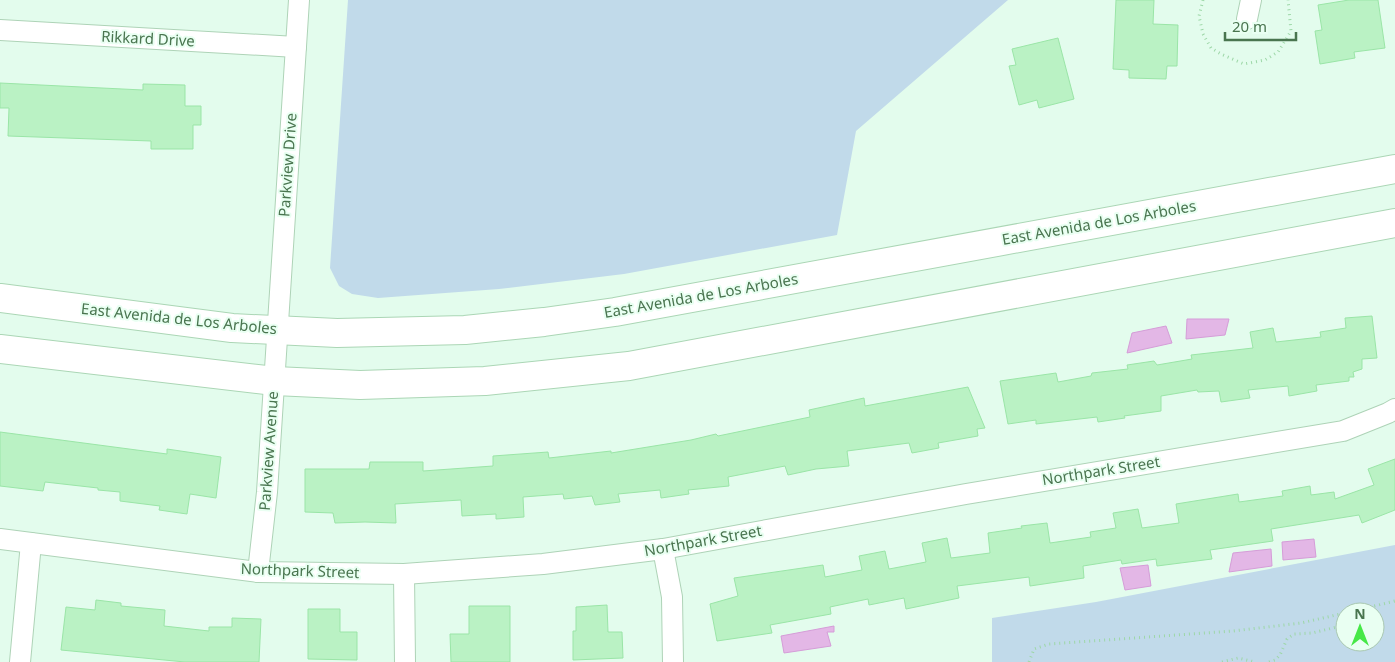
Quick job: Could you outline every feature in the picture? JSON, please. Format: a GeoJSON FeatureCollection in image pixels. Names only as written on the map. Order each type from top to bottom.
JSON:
{"type":"FeatureCollection","features":[{"type":"Feature","properties":{"kind":"main road","name":"East Avenida de Los Arboles"},"geometry":{"type":"LineString","coordinates":[[0,298],[232,328],[337,333],[465,330],[544,322],[624,310],[1395,169]]}},
{"type":"Feature","properties":{"kind":"main road"},"geometry":{"type":"LineString","coordinates":[[0,349],[275,381],[360,385],[485,381],[629,366],[1395,223]]}},
{"type":"Feature","properties":{"kind":"street","name":"Parkview Drive"},"geometry":{"type":"LineString","coordinates":[[277,330],[299,0]]}},
{"type":"Feature","properties":{"kind":"street"},"geometry":{"type":"LineString","coordinates":[[1247,19],[1251,0]]}},
{"type":"Feature","properties":{"kind":"street","name":"Rikkard Drive"},"geometry":{"type":"LineString","coordinates":[[0,30],[296,47]]}},
{"type":"Feature","properties":{"kind":"street","name":"Parkview Avenue"},"geometry":{"type":"LineString","coordinates":[[258,572],[267,492],[277,330]]}},
{"type":"Feature","properties":{"kind":"street","name":"Northpark Street"},"geometry":{"type":"LineString","coordinates":[[0,539],[258,572],[404,574],[543,564],[663,549],[966,494],[1343,432],[1395,409]]}},
{"type":"Feature","properties":{"kind":"street"},"geometry":{"type":"LineString","coordinates":[[20,662],[30,543]]}},
{"type":"Feature","properties":{"kind":"street"},"geometry":{"type":"LineString","coordinates":[[663,549],[672,597],[673,662]]}},
{"type":"Feature","properties":{"kind":"street"},"geometry":{"type":"LineString","coordinates":[[404,574],[405,662]]}},
{"type":"Feature","properties":{"kind":"path"},"geometry":{"type":"LineString","coordinates":[[1203,0],[1199,16],[1203,34],[1211,48],[1244,64],[1265,60],[1278,52],[1291,31],[1288,0]]}},
{"type":"Feature","properties":{"kind":"path"},"geometry":{"type":"LineString","coordinates":[[1029,662],[1034,649],[1049,644],[1233,631],[1301,623],[1335,615]]}},
{"type":"Feature","properties":{"kind":"path"},"geometry":{"type":"LineString","coordinates":[[1269,662],[1280,655],[1287,639],[1294,634],[1312,633],[1335,627]]}},
{"type":"Feature","properties":{"kind":"path"},"geometry":{"type":"LineString","coordinates":[[1222,662],[1238,658],[1255,662]]}},
{"type":"Feature","properties":{"kind":"shaded area"},"geometry":{"type":"Polygon","coordinates":[[[348,0],[1008,0],[856,131],[837,235],[624,274],[499,289],[378,298],[352,294],[339,286],[330,268],[348,0]]]}},
{"type":"Feature","properties":{"kind":"shaded area"},"geometry":{"type":"Polygon","coordinates":[[[1187,319],[1229,319],[1225,335],[1186,339],[1187,319]]]}},
{"type":"Feature","properties":{"kind":"shaded area"},"geometry":{"type":"Polygon","coordinates":[[[1166,326],[1172,343],[1127,353],[1132,333],[1166,326]]]}},
{"type":"Feature","properties":{"kind":"shaded area"},"geometry":{"type":"Polygon","coordinates":[[[1314,539],[1316,557],[1283,560],[1282,542],[1314,539]]]}},
{"type":"Feature","properties":{"kind":"shaded area"},"geometry":{"type":"Polygon","coordinates":[[[1395,545],[1395,662],[992,662],[992,618],[1096,602],[1395,545]]]}},
{"type":"Feature","properties":{"kind":"shaded area"},"geometry":{"type":"Polygon","coordinates":[[[1271,549],[1272,566],[1229,572],[1233,553],[1271,549]]]}},
{"type":"Feature","properties":{"kind":"shaded area"},"geometry":{"type":"Polygon","coordinates":[[[1148,565],[1151,586],[1125,590],[1120,568],[1148,565]]]}},
{"type":"Feature","properties":{"kind":"shaded area"},"geometry":{"type":"Polygon","coordinates":[[[834,626],[834,632],[827,632],[831,646],[784,653],[781,636],[834,626]]]}},
{"type":"Feature","properties":{"kind":"building"},"geometry":{"type":"Polygon","coordinates":[[[1116,0],[1154,0],[1153,24],[1178,25],[1177,66],[1167,66],[1166,79],[1129,78],[1129,70],[1113,69],[1116,0]]]}},
{"type":"Feature","properties":{"kind":"building"},"geometry":{"type":"Polygon","coordinates":[[[1349,0],[1378,0],[1385,48],[1354,52],[1355,58],[1320,64],[1315,31],[1322,30],[1318,5],[1349,0]]]}},
{"type":"Feature","properties":{"kind":"building"},"geometry":{"type":"Polygon","coordinates":[[[1058,38],[1074,99],[1039,108],[1037,100],[1019,105],[1009,66],[1016,65],[1012,49],[1058,38]]]}},
{"type":"Feature","properties":{"kind":"building"},"geometry":{"type":"Polygon","coordinates":[[[0,83],[143,90],[143,84],[185,85],[185,106],[201,106],[201,125],[193,125],[193,149],[151,149],[151,141],[8,136],[9,108],[0,108],[0,83]]]}},
{"type":"Feature","properties":{"kind":"building"},"geometry":{"type":"Polygon","coordinates":[[[1372,316],[1377,358],[1362,359],[1362,369],[1353,372],[1354,377],[1349,377],[1349,381],[1316,385],[1317,391],[1289,396],[1288,386],[1248,390],[1250,398],[1221,402],[1219,391],[1198,392],[1197,390],[1161,396],[1161,411],[1124,416],[1125,418],[1098,422],[1097,417],[1036,424],[1036,420],[1008,424],[1000,381],[1056,373],[1058,382],[1091,376],[1092,373],[1128,369],[1127,365],[1154,361],[1157,365],[1192,359],[1191,355],[1253,348],[1250,332],[1273,328],[1276,342],[1321,337],[1320,332],[1346,328],[1345,318],[1372,316]]]}},
{"type":"Feature","properties":{"kind":"building"},"geometry":{"type":"Polygon","coordinates":[[[968,387],[985,428],[977,429],[978,436],[938,443],[939,448],[912,453],[909,443],[847,451],[849,466],[816,469],[788,475],[785,466],[728,477],[729,486],[688,490],[689,494],[661,498],[660,490],[618,494],[620,502],[595,505],[592,496],[564,499],[563,494],[523,497],[524,517],[496,519],[496,514],[462,516],[461,500],[395,504],[396,523],[335,523],[333,513],[305,512],[305,469],[369,469],[370,462],[423,462],[423,471],[493,466],[493,456],[548,452],[549,458],[611,451],[611,453],[716,434],[718,436],[810,417],[809,410],[864,398],[865,406],[968,387]]]}},
{"type":"Feature","properties":{"kind":"building"},"geometry":{"type":"Polygon","coordinates":[[[0,432],[167,454],[167,449],[221,457],[216,498],[190,494],[187,514],[159,510],[160,506],[120,501],[120,492],[98,490],[98,488],[45,482],[43,491],[0,486],[0,432]]]}},
{"type":"Feature","properties":{"kind":"building"},"geometry":{"type":"Polygon","coordinates":[[[1395,459],[1395,510],[1362,523],[1359,515],[1271,529],[1273,541],[1210,550],[1212,559],[1157,566],[1156,559],[1122,564],[1121,560],[1083,566],[1084,578],[1030,586],[1029,577],[957,586],[959,598],[906,609],[904,598],[869,605],[868,599],[830,607],[831,614],[770,625],[772,633],[717,641],[710,604],[738,596],[734,578],[823,565],[825,577],[862,570],[859,556],[885,551],[889,569],[926,562],[922,543],[947,538],[951,558],[990,553],[988,533],[1047,523],[1050,543],[1091,537],[1090,532],[1116,528],[1113,513],[1138,509],[1142,528],[1179,523],[1176,504],[1238,494],[1239,502],[1283,496],[1282,491],[1310,486],[1311,495],[1334,492],[1335,499],[1374,485],[1368,469],[1395,459]]]}},
{"type":"Feature","properties":{"kind":"building"},"geometry":{"type":"Polygon","coordinates":[[[96,600],[121,603],[121,606],[165,610],[164,626],[209,631],[209,627],[232,627],[232,618],[261,619],[259,662],[185,662],[61,650],[66,607],[95,610],[96,600]]]}},
{"type":"Feature","properties":{"kind":"building"},"geometry":{"type":"Polygon","coordinates":[[[607,605],[608,632],[622,632],[623,658],[573,660],[573,631],[576,631],[576,607],[607,605]]]}},
{"type":"Feature","properties":{"kind":"building"},"geometry":{"type":"Polygon","coordinates":[[[469,606],[510,606],[510,662],[451,662],[450,634],[469,634],[469,606]]]}},
{"type":"Feature","properties":{"kind":"building"},"geometry":{"type":"Polygon","coordinates":[[[308,609],[340,609],[340,632],[357,632],[357,660],[308,659],[308,609]]]}}]}
